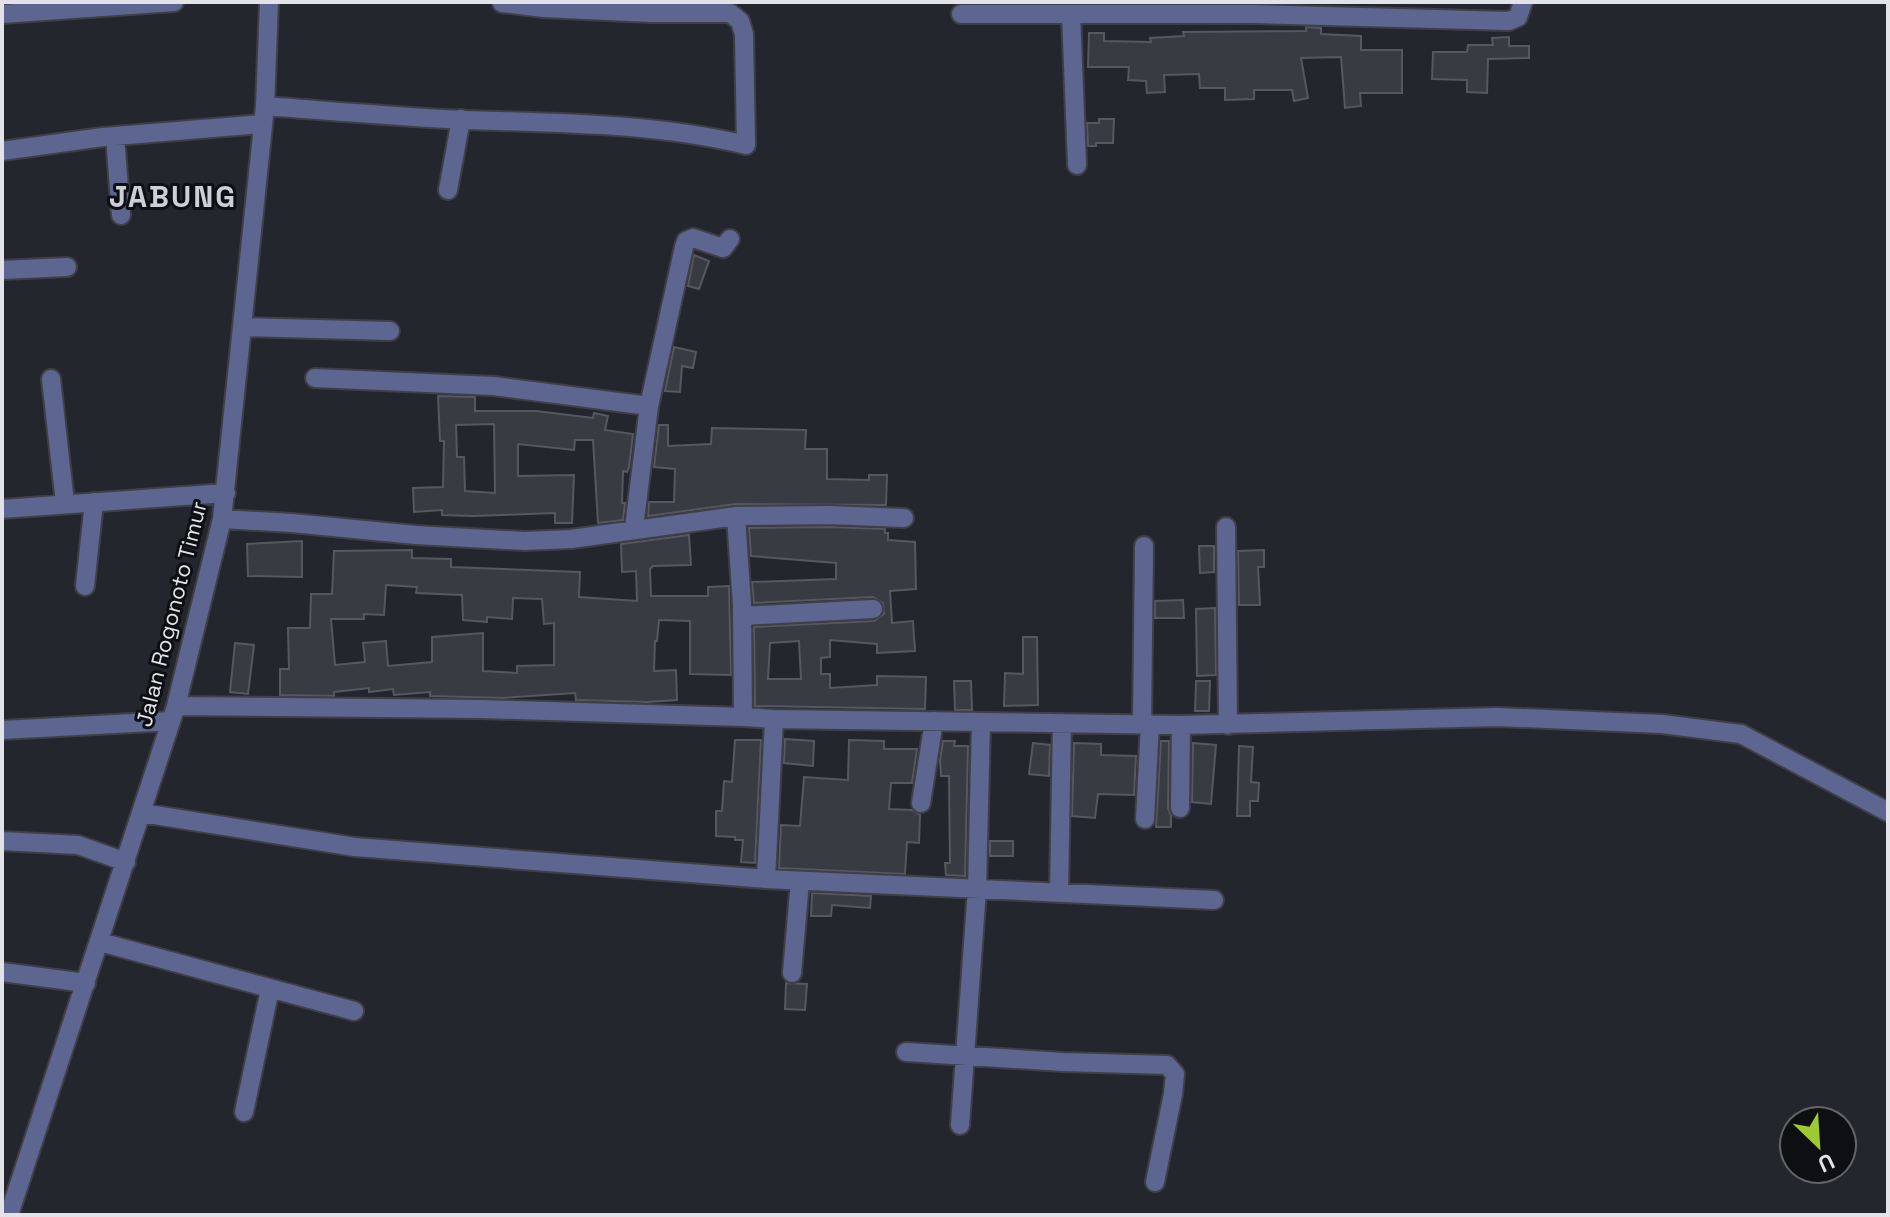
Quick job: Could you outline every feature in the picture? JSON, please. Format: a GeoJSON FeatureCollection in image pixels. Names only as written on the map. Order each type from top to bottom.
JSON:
{"type":"FeatureCollection","features":[{"type":"Feature","properties":{"kind":"street"},"geometry":{"type":"LineString","coordinates":[[2,14],[174,2]]}},
{"type":"Feature","properties":{"kind":"street","name":"Jalan Rogonoto Timur"},"geometry":{"type":"LineString","coordinates":[[9,1215],[173,713],[222,519],[264,115],[269,2]]}},
{"type":"Feature","properties":{"kind":"street"},"geometry":{"type":"LineString","coordinates":[[961,14],[1262,8],[1431,10],[1509,21],[1518,17],[1523,2]]}},
{"type":"Feature","properties":{"kind":"street"},"geometry":{"type":"LineString","coordinates":[[2,151],[264,115],[575,123],[650,130],[746,145],[744,34],[740,21],[730,13],[650,7],[544,8],[502,3]]}},
{"type":"Feature","properties":{"kind":"street"},"geometry":{"type":"LineString","coordinates":[[1071,14],[1077,165]]}},
{"type":"Feature","properties":{"kind":"street"},"geometry":{"type":"LineString","coordinates":[[448,190],[461,119]]}},
{"type":"Feature","properties":{"kind":"street"},"geometry":{"type":"LineString","coordinates":[[115,136],[121,215]]}},
{"type":"Feature","properties":{"kind":"street"},"geometry":{"type":"LineString","coordinates":[[634,528],[649,406],[686,241],[693,238],[723,248],[730,239]]}},
{"type":"Feature","properties":{"kind":"street"},"geometry":{"type":"LineString","coordinates":[[2,270],[67,267]]}},
{"type":"Feature","properties":{"kind":"street"},"geometry":{"type":"LineString","coordinates":[[242,327],[390,331]]}},
{"type":"Feature","properties":{"kind":"street"},"geometry":{"type":"LineString","coordinates":[[315,378],[494,386],[649,406]]}},
{"type":"Feature","properties":{"kind":"street"},"geometry":{"type":"LineString","coordinates":[[51,379],[65,503]]}},
{"type":"Feature","properties":{"kind":"street"},"geometry":{"type":"LineString","coordinates":[[2,509],[226,493]]}},
{"type":"Feature","properties":{"kind":"street"},"geometry":{"type":"LineString","coordinates":[[85,586],[94,502]]}},
{"type":"Feature","properties":{"kind":"street"},"geometry":{"type":"LineString","coordinates":[[736,516],[742,616],[743,717]]}},
{"type":"Feature","properties":{"kind":"street"},"geometry":{"type":"LineString","coordinates":[[222,519],[525,541],[571,539],[736,516],[904,518]]}},
{"type":"Feature","properties":{"kind":"street"},"geometry":{"type":"LineString","coordinates":[[1226,527],[1228,725]]}},
{"type":"Feature","properties":{"kind":"street"},"geometry":{"type":"LineString","coordinates":[[1144,546],[1145,819]]}},
{"type":"Feature","properties":{"kind":"street"},"geometry":{"type":"LineString","coordinates":[[742,616],[873,609]]}},
{"type":"Feature","properties":{"kind":"street"},"geometry":{"type":"LineString","coordinates":[[2,730],[173,713],[481,709],[774,719],[1181,725],[1498,717],[1621,721],[1741,734],[1888,812]]}},
{"type":"Feature","properties":{"kind":"street"},"geometry":{"type":"LineString","coordinates":[[766,879],[774,719]]}},
{"type":"Feature","properties":{"kind":"street"},"geometry":{"type":"LineString","coordinates":[[921,803],[934,721]]}},
{"type":"Feature","properties":{"kind":"street"},"geometry":{"type":"LineString","coordinates":[[960,1125],[977,889],[981,722]]}},
{"type":"Feature","properties":{"kind":"street"},"geometry":{"type":"LineString","coordinates":[[1059,893],[1062,723]]}},
{"type":"Feature","properties":{"kind":"street"},"geometry":{"type":"LineString","coordinates":[[1180,808],[1181,725]]}},
{"type":"Feature","properties":{"kind":"street"},"geometry":{"type":"LineString","coordinates":[[142,813],[355,847],[766,879],[1214,900]]}},
{"type":"Feature","properties":{"kind":"street"},"geometry":{"type":"LineString","coordinates":[[2,841],[78,845],[126,862]]}},
{"type":"Feature","properties":{"kind":"street"},"geometry":{"type":"LineString","coordinates":[[792,973],[800,881]]}},
{"type":"Feature","properties":{"kind":"street"},"geometry":{"type":"LineString","coordinates":[[100,942],[354,1011]]}},
{"type":"Feature","properties":{"kind":"street"},"geometry":{"type":"LineString","coordinates":[[2,972],[86,983]]}},
{"type":"Feature","properties":{"kind":"street"},"geometry":{"type":"LineString","coordinates":[[244,1112],[270,989]]}},
{"type":"Feature","properties":{"kind":"street"},"geometry":{"type":"LineString","coordinates":[[906,1052],[1167,1065],[1175,1074],[1173,1094],[1155,1182]]}},
{"type":"Feature","properties":{"kind":"building"},"geometry":{"type":"Polygon","coordinates":[[[1306,27],[1321,28],[1321,34],[1361,36],[1361,50],[1402,50],[1402,93],[1360,93],[1361,106],[1345,108],[1341,57],[1301,58],[1308,98],[1294,101],[1292,90],[1254,90],[1254,99],[1225,100],[1225,88],[1200,88],[1199,74],[1164,75],[1165,92],[1147,93],[1146,81],[1128,80],[1129,67],[1088,67],[1089,33],[1104,33],[1104,41],[1151,42],[1150,38],[1184,36],[1183,32],[1306,31],[1306,27]]]}},
{"type":"Feature","properties":{"kind":"building"},"geometry":{"type":"Polygon","coordinates":[[[1509,37],[1509,46],[1529,46],[1529,58],[1488,59],[1487,93],[1467,92],[1467,80],[1432,79],[1433,52],[1467,52],[1468,45],[1493,45],[1492,38],[1509,37]]]}},
{"type":"Feature","properties":{"kind":"building"},"geometry":{"type":"Polygon","coordinates":[[[1099,119],[1114,119],[1113,143],[1088,146],[1087,123],[1099,123],[1099,119]]]}},
{"type":"Feature","properties":{"kind":"building"},"geometry":{"type":"Polygon","coordinates":[[[694,255],[709,261],[699,289],[688,286],[694,255]]]}},
{"type":"Feature","properties":{"kind":"building"},"geometry":{"type":"Polygon","coordinates":[[[674,347],[696,352],[693,368],[682,366],[680,392],[665,391],[674,347]]]}},
{"type":"Feature","properties":{"kind":"building"},"geometry":{"type":"Polygon","coordinates":[[[438,396],[475,397],[475,411],[536,411],[593,418],[594,413],[608,416],[605,430],[633,434],[629,467],[627,472],[623,471],[623,520],[598,523],[593,440],[575,440],[574,450],[518,444],[518,476],[574,475],[572,523],[555,523],[555,513],[473,516],[442,515],[442,510],[414,512],[413,488],[443,487],[444,441],[440,441],[438,396]],[[494,424],[456,425],[457,457],[464,457],[465,491],[495,493],[494,424]]]}},
{"type":"Feature","properties":{"kind":"building"},"geometry":{"type":"Polygon","coordinates":[[[659,425],[668,425],[668,446],[711,444],[712,428],[806,430],[805,449],[827,449],[827,479],[869,480],[869,475],[887,475],[886,505],[736,504],[648,516],[649,502],[674,502],[675,469],[654,467],[659,425]]]}},
{"type":"Feature","properties":{"kind":"building"},"geometry":{"type":"Polygon","coordinates":[[[749,528],[885,529],[888,540],[915,542],[916,589],[890,591],[892,623],[913,621],[915,651],[877,653],[877,644],[830,640],[830,657],[821,658],[821,674],[830,674],[830,688],[877,685],[877,676],[926,677],[925,709],[755,706],[754,627],[874,621],[884,614],[883,603],[873,597],[754,603],[752,582],[836,579],[836,563],[751,556],[749,528]],[[799,641],[770,643],[768,679],[801,679],[799,641]]]}},
{"type":"Feature","properties":{"kind":"building"},"geometry":{"type":"Polygon","coordinates":[[[689,535],[691,565],[653,566],[650,569],[651,596],[708,596],[708,587],[729,586],[731,675],[690,674],[690,621],[659,620],[654,671],[676,670],[677,700],[576,700],[575,693],[502,698],[430,696],[430,692],[394,695],[393,689],[369,692],[369,688],[334,692],[334,696],[280,695],[280,669],[289,669],[288,628],[310,628],[311,594],[332,594],[334,551],[412,550],[412,558],[451,559],[451,567],[580,572],[579,597],[637,601],[636,571],[622,572],[621,544],[689,535]],[[386,585],[384,615],[364,614],[364,619],[331,619],[335,665],[365,662],[363,643],[386,641],[388,666],[432,662],[432,637],[483,633],[483,671],[517,673],[517,666],[554,665],[554,623],[544,624],[542,599],[513,598],[512,619],[487,617],[487,622],[463,620],[462,595],[416,593],[417,587],[386,585]]]}},
{"type":"Feature","properties":{"kind":"building"},"geometry":{"type":"Polygon","coordinates":[[[302,541],[302,577],[248,576],[247,544],[302,541]]]}},
{"type":"Feature","properties":{"kind":"building"},"geometry":{"type":"Polygon","coordinates":[[[1199,546],[1214,546],[1214,572],[1200,573],[1199,546]]]}},
{"type":"Feature","properties":{"kind":"building"},"geometry":{"type":"Polygon","coordinates":[[[1264,550],[1264,567],[1258,567],[1260,605],[1239,605],[1238,551],[1264,550]]]}},
{"type":"Feature","properties":{"kind":"building"},"geometry":{"type":"Polygon","coordinates":[[[1183,600],[1184,618],[1155,618],[1155,601],[1183,600]]]}},
{"type":"Feature","properties":{"kind":"building"},"geometry":{"type":"Polygon","coordinates":[[[1215,608],[1216,675],[1197,676],[1196,609],[1215,608]]]}},
{"type":"Feature","properties":{"kind":"building"},"geometry":{"type":"Polygon","coordinates":[[[1023,637],[1037,637],[1038,705],[1004,706],[1005,673],[1023,674],[1023,637]]]}},
{"type":"Feature","properties":{"kind":"building"},"geometry":{"type":"Polygon","coordinates":[[[235,643],[254,645],[248,694],[230,692],[235,643]]]}},
{"type":"Feature","properties":{"kind":"building"},"geometry":{"type":"Polygon","coordinates":[[[954,681],[971,681],[972,710],[955,710],[954,681]]]}},
{"type":"Feature","properties":{"kind":"building"},"geometry":{"type":"Polygon","coordinates":[[[1196,681],[1210,681],[1209,711],[1195,711],[1196,681]]]}},
{"type":"Feature","properties":{"kind":"building"},"geometry":{"type":"Polygon","coordinates":[[[785,739],[814,741],[813,766],[784,763],[785,739]]]}},
{"type":"Feature","properties":{"kind":"building"},"geometry":{"type":"Polygon","coordinates":[[[735,740],[761,740],[755,863],[741,862],[743,840],[716,836],[716,811],[722,811],[724,781],[732,782],[735,740]]]}},
{"type":"Feature","properties":{"kind":"building"},"geometry":{"type":"Polygon","coordinates":[[[849,740],[884,741],[884,749],[917,749],[912,783],[891,783],[889,809],[912,810],[920,815],[919,843],[907,842],[905,874],[779,868],[781,825],[800,826],[804,777],[848,780],[849,740]]]}},
{"type":"Feature","properties":{"kind":"building"},"geometry":{"type":"Polygon","coordinates":[[[943,741],[955,741],[954,746],[968,746],[965,876],[946,875],[945,863],[950,863],[949,776],[941,776],[943,741]]]}},
{"type":"Feature","properties":{"kind":"building"},"geometry":{"type":"Polygon","coordinates":[[[1161,741],[1169,741],[1168,808],[1171,827],[1156,827],[1161,741]]]}},
{"type":"Feature","properties":{"kind":"building"},"geometry":{"type":"Polygon","coordinates":[[[1033,743],[1050,745],[1049,776],[1029,774],[1033,743]]]}},
{"type":"Feature","properties":{"kind":"building"},"geometry":{"type":"Polygon","coordinates":[[[1074,743],[1101,744],[1101,755],[1136,756],[1134,795],[1098,794],[1095,818],[1072,816],[1074,743]]]}},
{"type":"Feature","properties":{"kind":"building"},"geometry":{"type":"Polygon","coordinates":[[[1193,743],[1216,745],[1211,804],[1192,802],[1193,743]]]}},
{"type":"Feature","properties":{"kind":"building"},"geometry":{"type":"Polygon","coordinates":[[[1239,746],[1253,747],[1251,782],[1259,783],[1258,801],[1250,801],[1250,816],[1237,816],[1239,746]]]}},
{"type":"Feature","properties":{"kind":"building"},"geometry":{"type":"Polygon","coordinates":[[[990,841],[1013,841],[1013,856],[990,856],[990,841]]]}},
{"type":"Feature","properties":{"kind":"building"},"geometry":{"type":"Polygon","coordinates":[[[812,893],[871,896],[870,908],[832,905],[831,916],[811,916],[812,893]]]}},
{"type":"Feature","properties":{"kind":"building"},"geometry":{"type":"Polygon","coordinates":[[[786,983],[807,984],[805,1010],[785,1009],[786,983]]]}},
{"type":"Feature","properties":{"kind":"district","name":"JABUNG"},"geometry":{"type":"Point","coordinates":[173,197]}}]}
